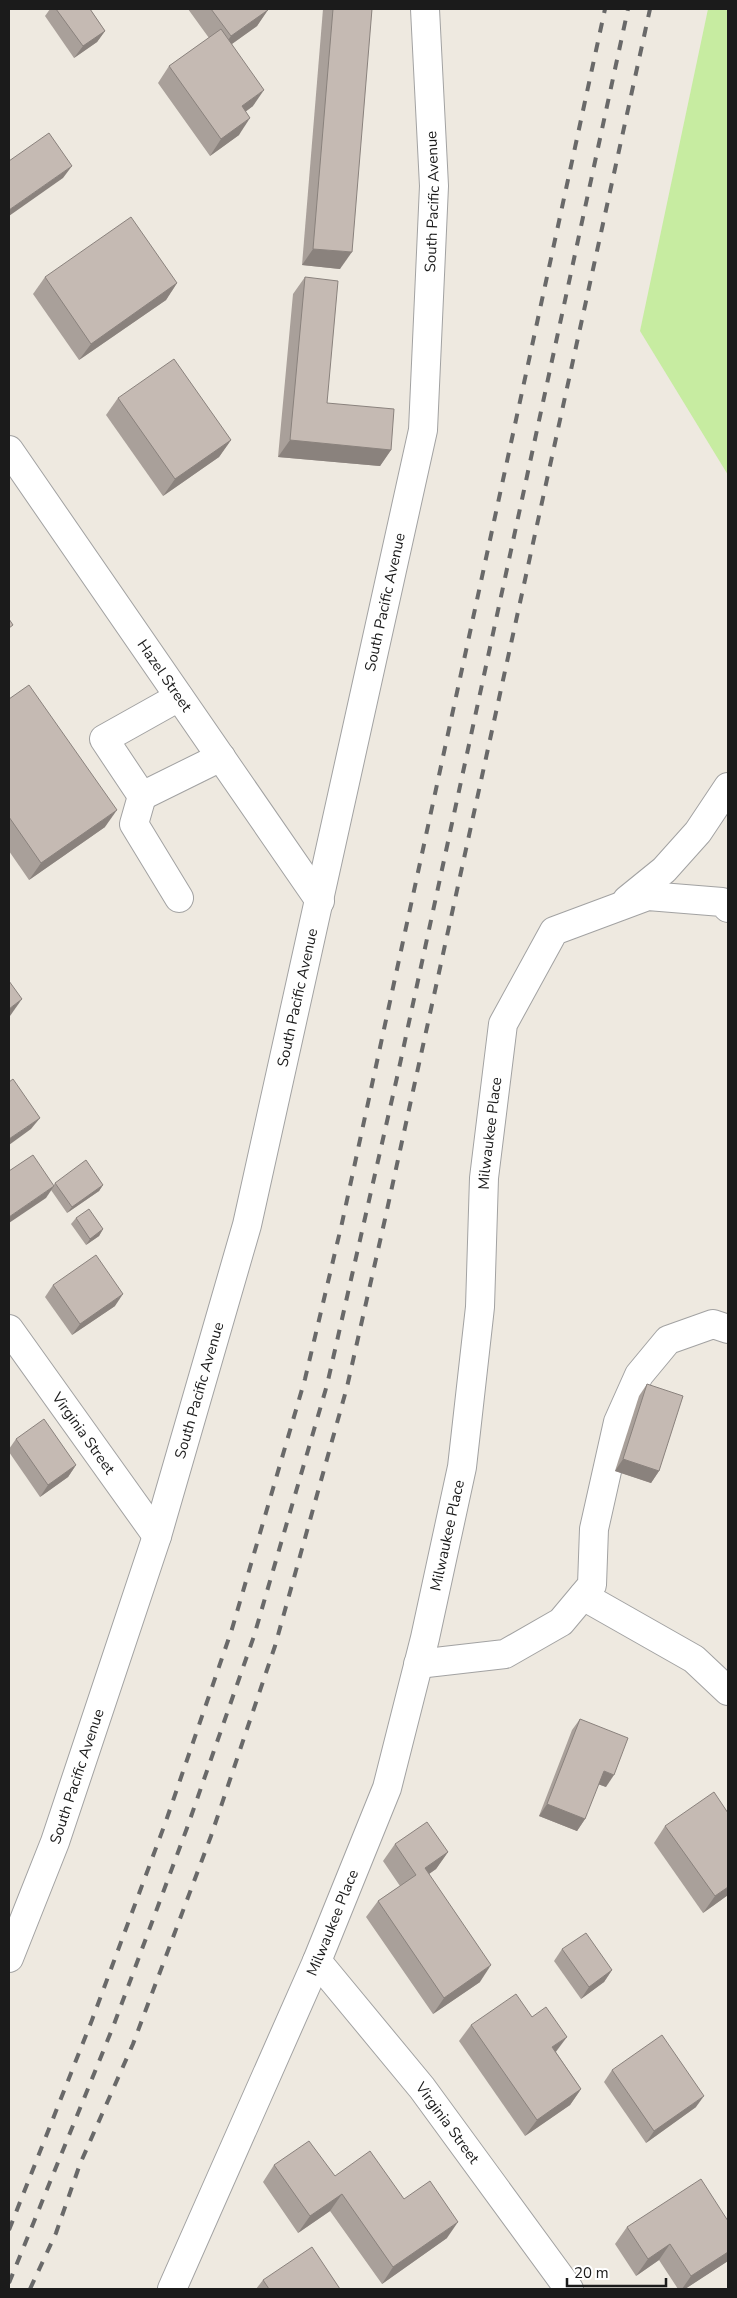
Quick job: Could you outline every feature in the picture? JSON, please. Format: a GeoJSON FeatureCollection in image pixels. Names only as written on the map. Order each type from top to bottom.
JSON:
{"type":"FeatureCollection","features":[{"type":"Feature","properties":{"kind":"street","name":"South Pacific Avenue"},"geometry":{"type":"LineString","coordinates":[[10,1951],[55,1842],[157,1536],[247,1225],[423,430],[434,186],[423,11]]}},
{"type":"Feature","properties":{"kind":"street","name":"Hazel Street"},"geometry":{"type":"LineString","coordinates":[[9,450],[320,902]]}},
{"type":"Feature","properties":{"kind":"street"},"geometry":{"type":"LineString","coordinates":[[142,796],[104,739],[179,697]]}},
{"type":"Feature","properties":{"kind":"street"},"geometry":{"type":"LineString","coordinates":[[179,898],[134,824],[142,796],[220,757]]}},
{"type":"Feature","properties":{"kind":"street"},"geometry":{"type":"LineString","coordinates":[[618,907],[664,870],[698,832],[728,787]]}},
{"type":"Feature","properties":{"kind":"street","name":"Milwaukee Place"},"geometry":{"type":"LineString","coordinates":[[172,2289],[317,1961],[387,1788],[418,1664],[462,1467],[480,1307],[484,1178],[503,1024],[554,931],[648,896],[722,902],[728,908]]}},
{"type":"Feature","properties":{"kind":"street"},"geometry":{"type":"LineString","coordinates":[[418,1664],[505,1654],[561,1622],[592,1586],[594,1528],[618,1422],[639,1375],[668,1340],[713,1324],[728,1329]]}},
{"type":"Feature","properties":{"kind":"street","name":"Virginia Street"},"geometry":{"type":"LineString","coordinates":[[9,1329],[157,1536]]}},
{"type":"Feature","properties":{"kind":"street"},"geometry":{"type":"LineString","coordinates":[[583,1596],[694,1659],[728,1690]]}},
{"type":"Feature","properties":{"kind":"street","name":"Virginia Street"},"geometry":{"type":"LineString","coordinates":[[317,1961],[422,2088],[569,2289]]}},
{"type":"Feature","properties":{"kind":"green space"},"geometry":{"type":"Polygon","coordinates":[[[708,9],[728,9],[728,475],[640,331],[708,9]]]}},
{"type":"Feature","properties":{"kind":"building"},"geometry":{"type":"Polygon","coordinates":[[[56,9],[90,9],[105,31],[83,46],[56,9]]]}},
{"type":"Feature","properties":{"kind":"building"},"geometry":{"type":"Polygon","coordinates":[[[211,9],[268,9],[268,10],[231,36],[211,9]]]}},
{"type":"Feature","properties":{"kind":"building"},"geometry":{"type":"Polygon","coordinates":[[[333,9],[372,9],[352,252],[313,249],[333,9]]]}},
{"type":"Feature","properties":{"kind":"building"},"geometry":{"type":"Polygon","coordinates":[[[221,29],[264,90],[242,106],[250,118],[221,139],[169,66],[221,29]]]}},
{"type":"Feature","properties":{"kind":"building"},"geometry":{"type":"Polygon","coordinates":[[[49,133],[72,166],[9,210],[9,161],[49,133]]]}},
{"type":"Feature","properties":{"kind":"building"},"geometry":{"type":"Polygon","coordinates":[[[131,217],[177,283],[91,344],[45,277],[131,217]]]}},
{"type":"Feature","properties":{"kind":"building"},"geometry":{"type":"Polygon","coordinates":[[[305,277],[338,281],[327,403],[394,409],[391,450],[290,440],[305,277]]]}},
{"type":"Feature","properties":{"kind":"building"},"geometry":{"type":"Polygon","coordinates":[[[174,359],[231,440],[175,479],[118,398],[174,359]]]}},
{"type":"Feature","properties":{"kind":"building"},"geometry":{"type":"Polygon","coordinates":[[[9,619],[13,625],[9,628],[9,619]]]}},
{"type":"Feature","properties":{"kind":"building"},"geometry":{"type":"Polygon","coordinates":[[[29,685],[117,810],[41,863],[9,817],[9,699],[29,685]]]}},
{"type":"Feature","properties":{"kind":"building"},"geometry":{"type":"Polygon","coordinates":[[[9,981],[22,999],[9,1009],[9,981]]]}},
{"type":"Feature","properties":{"kind":"building"},"geometry":{"type":"Polygon","coordinates":[[[13,1079],[40,1118],[9,1139],[9,1082],[13,1079]]]}},
{"type":"Feature","properties":{"kind":"building"},"geometry":{"type":"Polygon","coordinates":[[[33,1155],[54,1186],[9,1217],[9,1171],[33,1155]]]}},
{"type":"Feature","properties":{"kind":"building"},"geometry":{"type":"Polygon","coordinates":[[[86,1160],[103,1185],[72,1207],[55,1183],[86,1160]]]}},
{"type":"Feature","properties":{"kind":"building"},"geometry":{"type":"Polygon","coordinates":[[[89,1209],[103,1229],[90,1239],[76,1218],[89,1209]]]}},
{"type":"Feature","properties":{"kind":"building"},"geometry":{"type":"Polygon","coordinates":[[[96,1255],[123,1294],[80,1324],[53,1285],[96,1255]]]}},
{"type":"Feature","properties":{"kind":"building"},"geometry":{"type":"Polygon","coordinates":[[[647,1384],[683,1396],[659,1471],[623,1459],[647,1384]]]}},
{"type":"Feature","properties":{"kind":"building"},"geometry":{"type":"Polygon","coordinates":[[[44,1419],[76,1465],[48,1485],[16,1439],[44,1419]]]}},
{"type":"Feature","properties":{"kind":"building"},"geometry":{"type":"Polygon","coordinates":[[[580,1719],[628,1738],[614,1775],[604,1771],[585,1819],[547,1804],[580,1719]]]}},
{"type":"Feature","properties":{"kind":"building"},"geometry":{"type":"Polygon","coordinates":[[[714,1792],[728,1813],[728,1887],[715,1896],[665,1826],[714,1792]]]}},
{"type":"Feature","properties":{"kind":"building"},"geometry":{"type":"Polygon","coordinates":[[[427,1822],[448,1852],[425,1868],[491,1965],[444,1998],[378,1901],[416,1875],[395,1844],[427,1822]]]}},
{"type":"Feature","properties":{"kind":"building"},"geometry":{"type":"Polygon","coordinates":[[[586,1933],[612,1970],[589,1987],[562,1949],[586,1933]]]}},
{"type":"Feature","properties":{"kind":"building"},"geometry":{"type":"Polygon","coordinates":[[[516,1994],[532,2017],[546,2007],[567,2037],[552,2047],[581,2089],[537,2120],[471,2025],[516,1994]]]}},
{"type":"Feature","properties":{"kind":"building"},"geometry":{"type":"Polygon","coordinates":[[[662,2035],[704,2096],[654,2131],[612,2070],[662,2035]]]}},
{"type":"Feature","properties":{"kind":"building"},"geometry":{"type":"Polygon","coordinates":[[[309,2141],[335,2176],[370,2151],[404,2199],[430,2181],[458,2222],[393,2267],[342,2194],[310,2216],[274,2165],[309,2141]]]}},
{"type":"Feature","properties":{"kind":"building"},"geometry":{"type":"Polygon","coordinates":[[[701,2179],[728,2221],[728,2252],[691,2276],[670,2244],[648,2259],[627,2227],[701,2179]]]}},
{"type":"Feature","properties":{"kind":"building"},"geometry":{"type":"Polygon","coordinates":[[[312,2247],[340,2289],[269,2289],[263,2280],[312,2247]]]}},
{"type":"Feature","properties":{"kind":"railway"},"geometry":{"type":"LineString","coordinates":[[9,2230],[92,2020],[166,1821],[232,1629],[305,1379],[342,1223],[605,9]]}},
{"type":"Feature","properties":{"kind":"railway"},"geometry":{"type":"LineString","coordinates":[[9,2283],[113,2027],[187,1828],[254,1636],[327,1385],[398,1073],[628,9]]}},
{"type":"Feature","properties":{"kind":"railway"},"geometry":{"type":"LineString","coordinates":[[30,2289],[56,2233],[80,2164],[133,2044],[211,1836],[275,1646],[347,1387],[650,9]]}}]}
